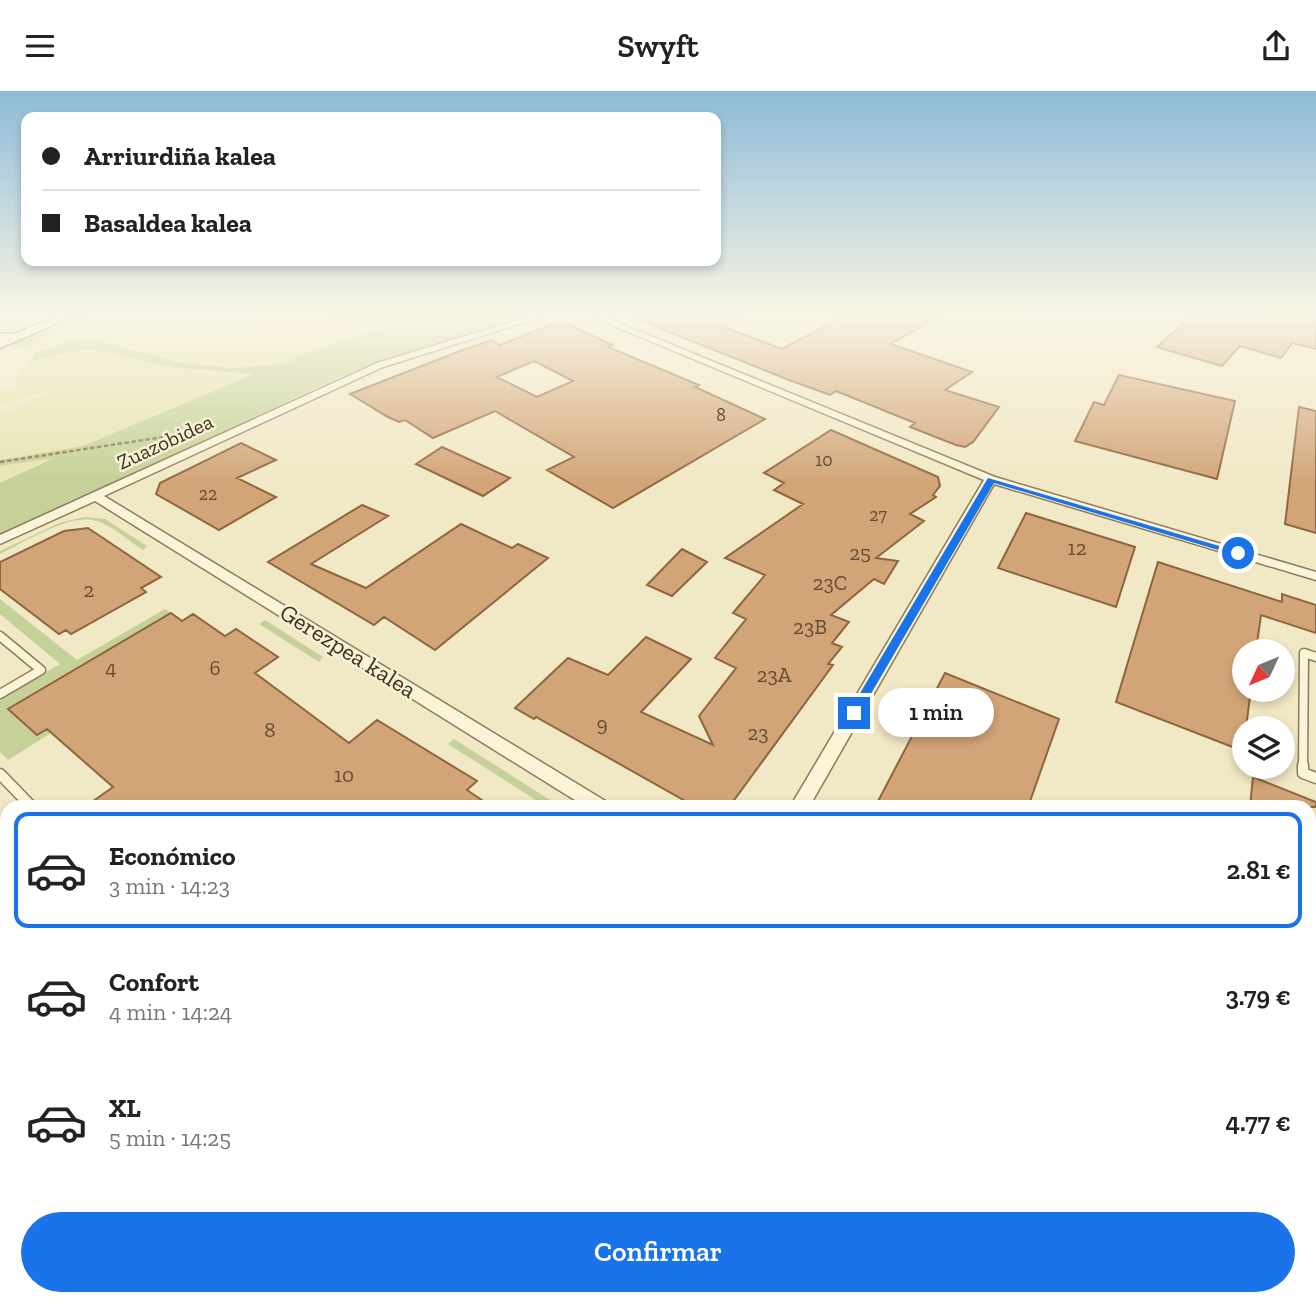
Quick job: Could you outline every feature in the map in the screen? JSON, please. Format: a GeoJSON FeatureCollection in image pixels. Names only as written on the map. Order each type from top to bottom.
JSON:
{"type":"FeatureCollection","features":[{"type":"Feature","properties":{"kind":"street","name":"Zuazobidea"},"geometry":{"type":"LineString","coordinates":[[0,540],[367,371]]}},
{"type":"Feature","properties":{"kind":"street"},"geometry":{"type":"LineString","coordinates":[[727,371],[991,479],[1316,576]]}},
{"type":"Feature","properties":{"kind":"street"},"geometry":{"type":"LineString","coordinates":[[803,800],[991,479]]}},
{"type":"Feature","properties":{"kind":"street","name":"Gerezpea kalea"},"geometry":{"type":"LineString","coordinates":[[94,496],[590,800]]}},
{"type":"Feature","properties":{"kind":"lane"},"geometry":{"type":"LineString","coordinates":[[0,636],[41,670],[0,694]]}},
{"type":"Feature","properties":{"kind":"lane"},"geometry":{"type":"LineString","coordinates":[[1316,657],[1304,653],[1303,773],[1316,778]]}},
{"type":"Feature","properties":{"kind":"lane"},"geometry":{"type":"LineString","coordinates":[[0,774],[25,800]]}},
{"type":"Feature","properties":{"kind":"path"},"geometry":{"type":"LineString","coordinates":[[0,462],[206,430],[226,434]]}},
{"type":"Feature","properties":{"kind":"shaded area"},"geometry":{"type":"Polygon","coordinates":[[[21,371],[205,371],[256,373],[83,446],[0,460],[0,414],[48,393],[33,394],[0,406],[0,390],[13,390],[21,371]]]}},
{"type":"Feature","properties":{"kind":"shaded area"},"geometry":{"type":"Polygon","coordinates":[[[57,457],[0,483],[0,466],[57,457]]]}},
{"type":"Feature","properties":{"kind":"green space"},"geometry":{"type":"Polygon","coordinates":[[[214,371],[358,371],[0,535],[0,483],[54,458],[0,466],[0,460],[83,446],[254,374],[214,371]]]}},
{"type":"Feature","properties":{"kind":"green space"},"geometry":{"type":"Polygon","coordinates":[[[84,517],[105,519],[147,546],[143,550],[109,526],[86,519],[47,530],[0,554],[0,551],[59,523],[84,517]]]}},
{"type":"Feature","properties":{"kind":"green space"},"geometry":{"type":"Polygon","coordinates":[[[0,599],[77,660],[165,609],[171,613],[9,709],[37,735],[211,626],[217,629],[8,760],[0,752],[0,699],[60,664],[0,614],[0,599]]]}},
{"type":"Feature","properties":{"kind":"green space"},"geometry":{"type":"Polygon","coordinates":[[[265,620],[323,657],[319,662],[259,624],[265,620]]]}},
{"type":"Feature","properties":{"kind":"green space"},"geometry":{"type":"Polygon","coordinates":[[[454,739],[550,800],[536,800],[448,744],[454,739]]]}},
{"type":"Feature","properties":{"kind":"building"},"geometry":{"type":"Polygon","coordinates":[[[410,371],[512,371],[497,377],[537,397],[573,381],[553,371],[665,371],[765,419],[613,508],[547,470],[574,457],[495,411],[433,438],[405,420],[399,422],[388,417],[350,394],[410,371]]]}},
{"type":"Feature","properties":{"kind":"building"},"geometry":{"type":"Polygon","coordinates":[[[766,371],[968,371],[972,372],[945,390],[999,407],[973,442],[965,447],[910,427],[915,423],[836,391],[830,395],[766,371]]]}},
{"type":"Feature","properties":{"kind":"building"},"geometry":{"type":"Polygon","coordinates":[[[1119,375],[1235,401],[1217,479],[1075,441],[1094,402],[1104,405],[1119,375]]]}},
{"type":"Feature","properties":{"kind":"building"},"geometry":{"type":"Polygon","coordinates":[[[1299,407],[1316,411],[1316,533],[1285,524],[1299,407]]]}},
{"type":"Feature","properties":{"kind":"building"},"geometry":{"type":"Polygon","coordinates":[[[831,430],[938,477],[940,486],[933,495],[936,497],[910,514],[924,521],[876,558],[898,561],[884,584],[874,579],[831,615],[849,622],[832,643],[842,647],[828,664],[833,665],[734,800],[684,800],[536,717],[534,719],[515,708],[568,658],[608,675],[646,637],[691,659],[641,712],[713,745],[699,716],[736,668],[715,658],[746,619],[733,613],[765,575],[725,558],[803,504],[774,490],[784,483],[764,473],[831,430]]]}},
{"type":"Feature","properties":{"kind":"building"},"geometry":{"type":"Polygon","coordinates":[[[241,443],[276,460],[237,478],[276,497],[219,530],[156,494],[160,483],[241,443]]]}},
{"type":"Feature","properties":{"kind":"building"},"geometry":{"type":"Polygon","coordinates":[[[442,447],[510,478],[483,496],[416,464],[442,447]]]}},
{"type":"Feature","properties":{"kind":"building"},"geometry":{"type":"Polygon","coordinates":[[[362,505],[388,516],[311,564],[366,588],[461,524],[512,548],[518,544],[548,558],[435,650],[384,617],[374,625],[268,562],[362,505]]]}},
{"type":"Feature","properties":{"kind":"building"},"geometry":{"type":"Polygon","coordinates":[[[1026,513],[1135,547],[1116,607],[998,568],[1026,513]]]}},
{"type":"Feature","properties":{"kind":"building"},"geometry":{"type":"Polygon","coordinates":[[[88,528],[161,577],[141,588],[146,592],[71,634],[66,630],[59,634],[0,589],[0,562],[64,531],[88,528]]]}},
{"type":"Feature","properties":{"kind":"building"},"geometry":{"type":"Polygon","coordinates":[[[682,549],[707,562],[672,596],[647,585],[682,549]]]}},
{"type":"Feature","properties":{"kind":"building"},"geometry":{"type":"Polygon","coordinates":[[[1158,562],[1282,602],[1282,594],[1316,605],[1316,633],[1261,615],[1258,639],[1232,639],[1232,702],[1249,702],[1248,716],[1232,716],[1232,747],[1116,702],[1158,562]]]}},
{"type":"Feature","properties":{"kind":"building"},"geometry":{"type":"Polygon","coordinates":[[[171,613],[182,621],[193,614],[225,636],[236,629],[278,657],[255,673],[349,743],[377,720],[477,781],[467,790],[482,800],[95,800],[113,787],[47,729],[37,735],[8,709],[171,613]]]}},
{"type":"Feature","properties":{"kind":"building"},"geometry":{"type":"Polygon","coordinates":[[[945,673],[1059,719],[1030,800],[879,800],[945,673]]]}},
{"type":"Feature","properties":{"kind":"building"},"geometry":{"type":"Polygon","coordinates":[[[1253,779],[1258,779],[1311,800],[1251,800],[1253,779]]]}},
{"type":"Feature","properties":{"kind":"route"},"geometry":{"type":"LineString","coordinates":[[854,713],[991,479],[1238,553]]}}]}
